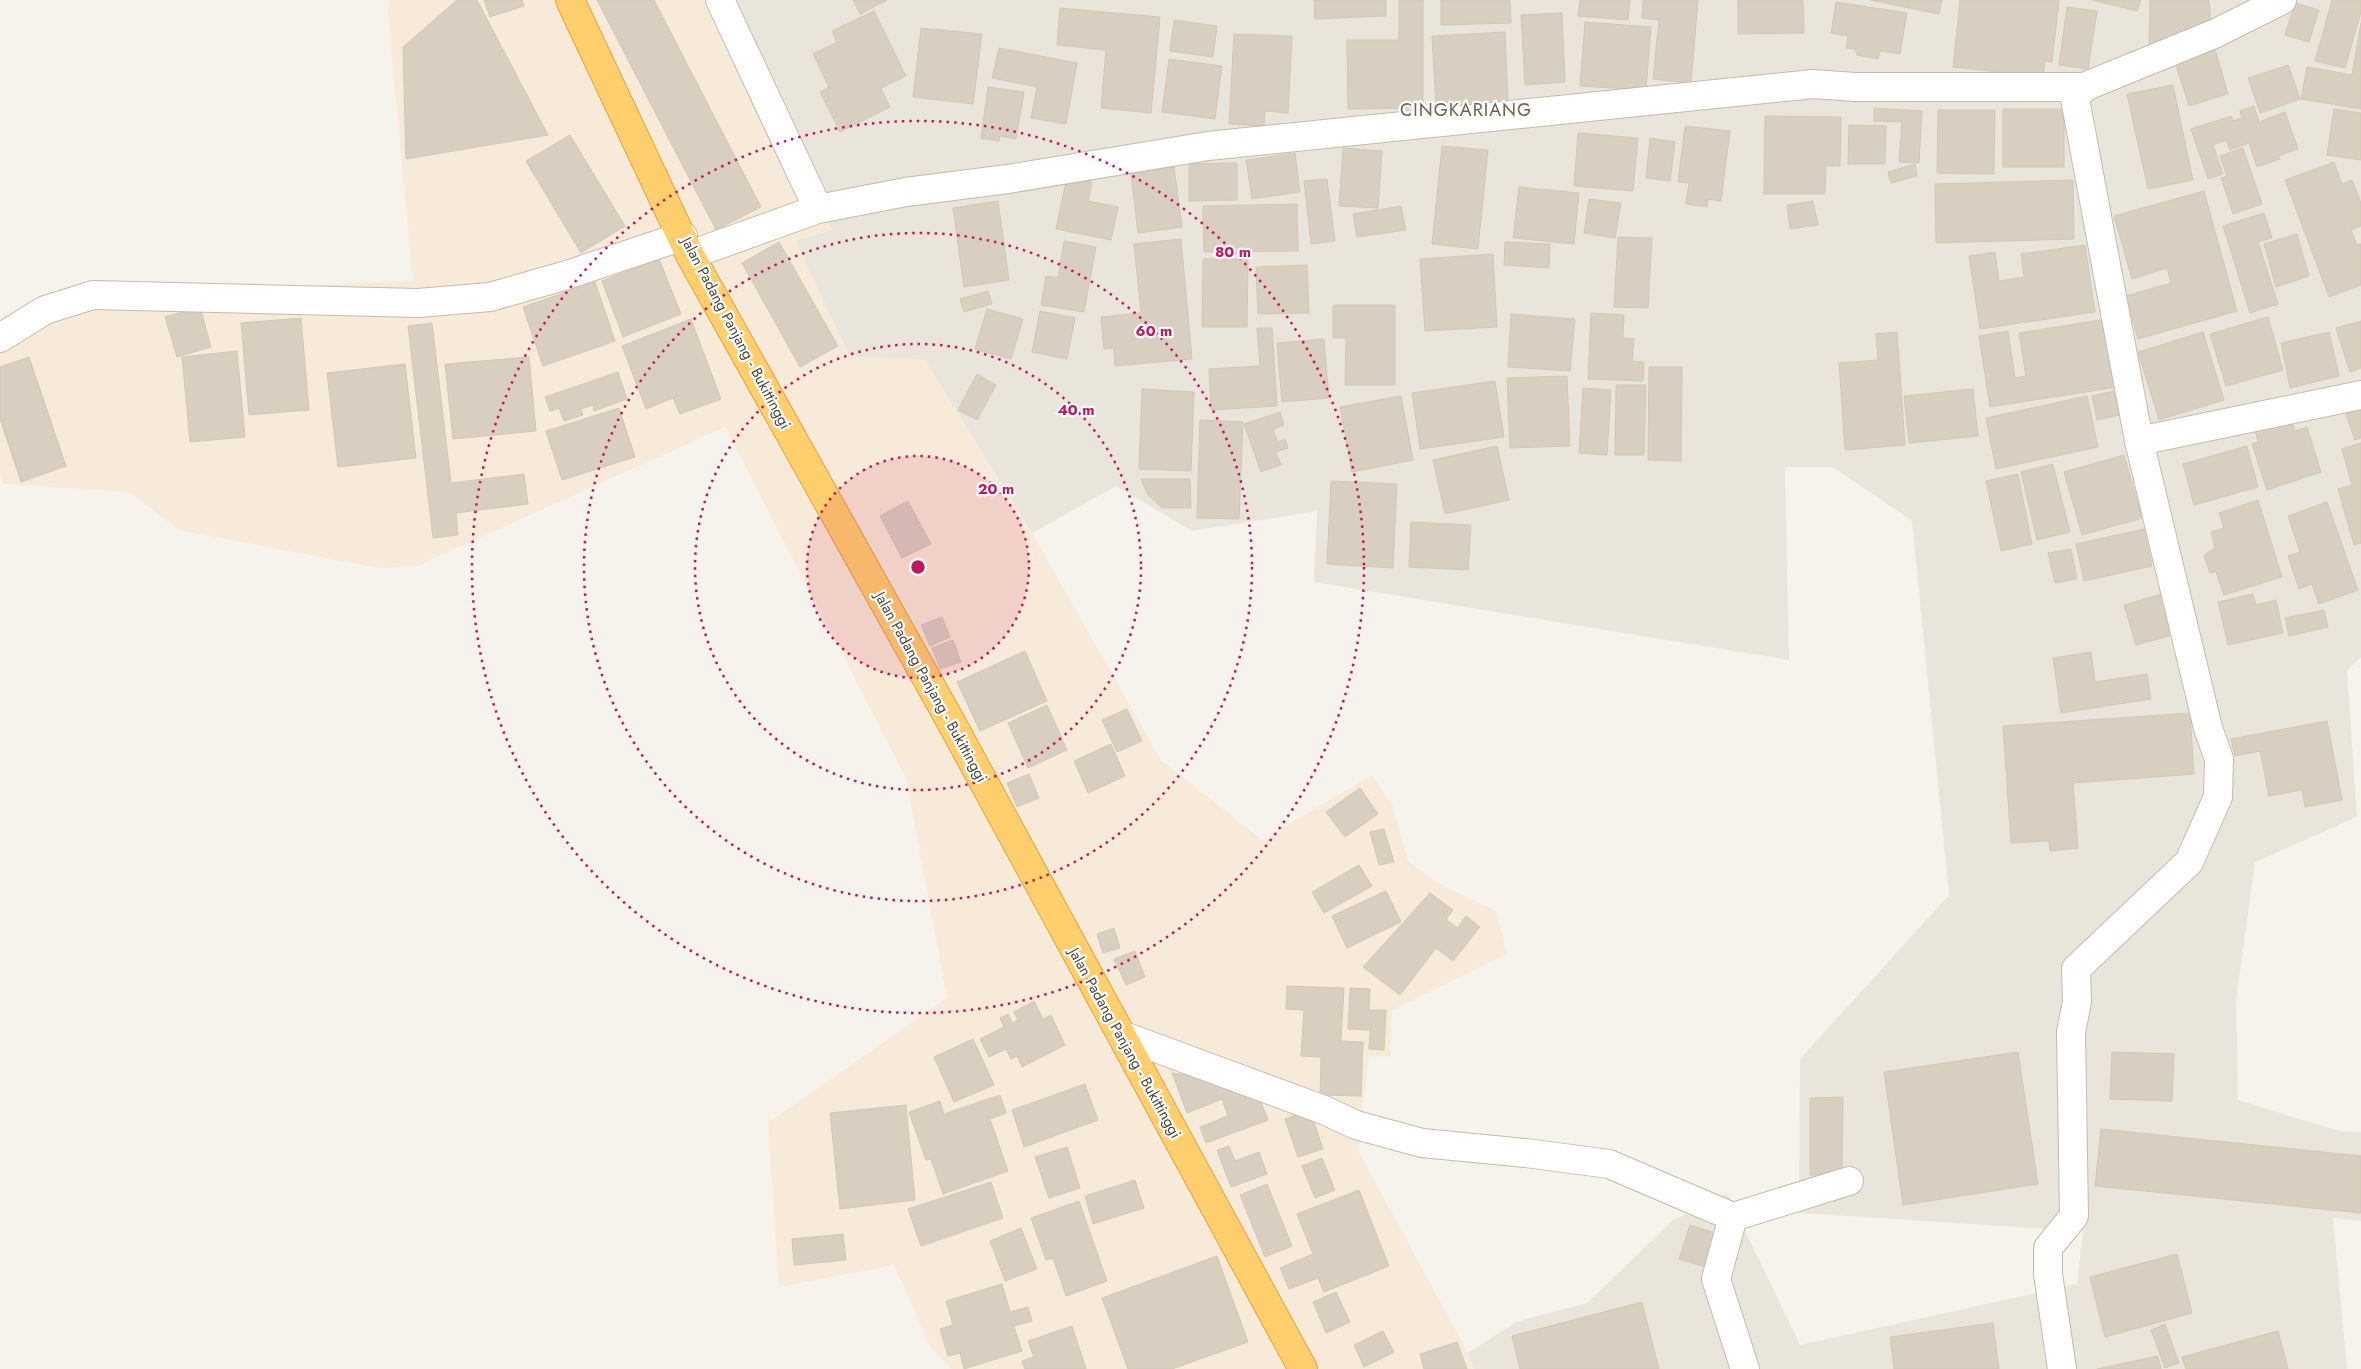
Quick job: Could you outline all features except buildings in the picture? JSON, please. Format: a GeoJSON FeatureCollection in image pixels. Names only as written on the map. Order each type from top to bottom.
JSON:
{"type":"FeatureCollection","features":[{"type":"Feature","properties":{"kind":"highway","name":"Jalan Padang Panjang - Bukittinggi"},"geometry":{"type":"LineString","coordinates":[[570,0],[687,245],[946,714],[1303,1369]]}},
{"type":"Feature","properties":{"kind":"street"},"geometry":{"type":"LineString","coordinates":[[720,0],[818,209]]}},
{"type":"Feature","properties":{"kind":"street"},"geometry":{"type":"LineString","coordinates":[[0,338],[45,310],[93,295],[418,303],[490,297],[818,209],[906,192],[1008,179],[1208,146],[1813,84],[1855,87],[2084,87],[2214,34],[2282,0]]}},
{"type":"Feature","properties":{"kind":"street"},"geometry":{"type":"LineString","coordinates":[[2062,1369],[2048,1274],[2048,1248],[2074,1216],[2071,1032],[2077,1002],[2076,969],[2189,862],[2218,797],[2219,759],[2208,728],[2139,441],[2075,100],[2084,87]]}},
{"type":"Feature","properties":{"kind":"street"},"geometry":{"type":"LineString","coordinates":[[2139,441],[2361,395]]}},
{"type":"Feature","properties":{"kind":"street"},"geometry":{"type":"LineString","coordinates":[[1121,1035],[1314,1106],[1356,1125],[1422,1143],[1526,1153],[1609,1164],[1733,1217],[1849,1181]]}},
{"type":"Feature","properties":{"kind":"street"},"geometry":{"type":"LineString","coordinates":[[1733,1217],[1716,1279],[1745,1369]]}},
{"type":"Feature","properties":{"kind":"shaded area"},"geometry":{"type":"Polygon","coordinates":[[[389,0],[730,0],[832,230],[795,241],[850,356],[925,360],[1032,533],[1161,760],[1262,840],[1372,775],[1393,806],[1408,861],[1438,883],[1496,911],[1507,954],[1392,1010],[1390,1057],[1369,1056],[1358,1150],[1468,1353],[1474,1369],[951,1369],[931,1348],[894,1265],[779,1287],[768,1123],[947,998],[906,778],[725,427],[417,566],[380,568],[179,530],[129,492],[4,484],[0,474],[0,336],[77,296],[413,281],[388,13],[389,0]]]}},
{"type":"Feature","properties":{"kind":"shaded area"},"geometry":{"type":"Polygon","coordinates":[[[730,0],[2361,0],[2361,657],[2347,671],[2357,817],[2255,862],[2236,1001],[2238,1100],[2339,1131],[2361,1132],[2361,1221],[2333,1218],[2347,1369],[1474,1369],[1468,1353],[1516,1322],[1587,1303],[1672,1221],[1727,1193],[1800,1345],[2077,1284],[2083,1231],[1799,1213],[1800,1059],[1949,895],[1912,521],[1833,467],[1785,467],[1789,660],[1314,582],[1317,511],[1192,531],[1116,486],[1032,533],[925,360],[850,357],[795,241],[832,230],[730,0]]]}},
{"type":"Feature","properties":{"kind":"district","name":"CINGKARIANG"},"geometry":{"type":"Point","coordinates":[1466,110]}}]}
